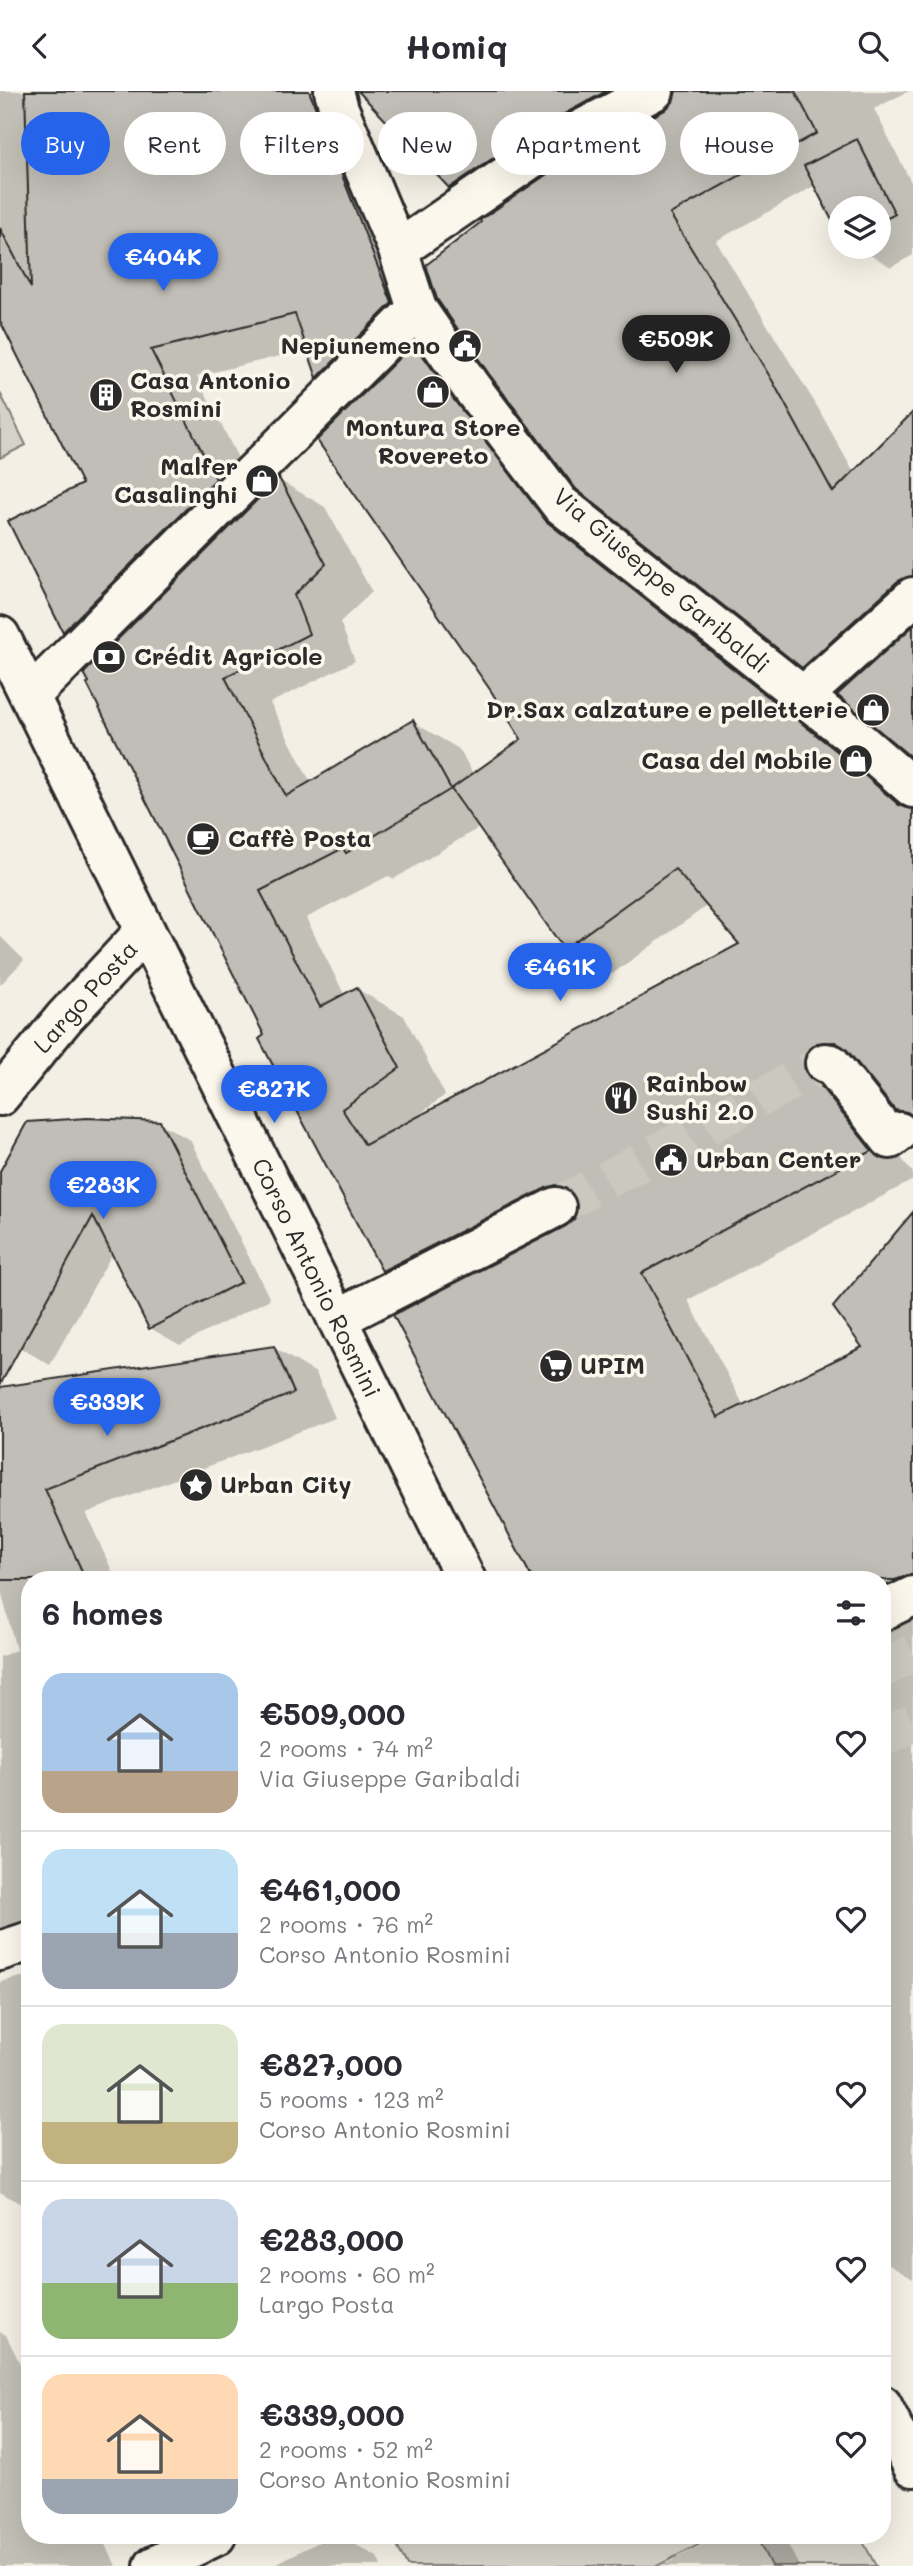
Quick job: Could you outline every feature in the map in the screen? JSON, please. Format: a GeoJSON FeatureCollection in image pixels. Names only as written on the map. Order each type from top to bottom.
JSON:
{"type":"FeatureCollection","features":[{"type":"Feature","properties":{"kind":"street","name":"Via Giuseppe Garibaldi"},"geometry":{"type":"LineString","coordinates":[[334,91],[398,250],[416,309],[560,504],[852,735],[913,788]]}},
{"type":"Feature","properties":{"kind":"street"},"geometry":{"type":"LineString","coordinates":[[398,250],[548,147],[654,91]]}},
{"type":"Feature","properties":{"kind":"street"},"geometry":{"type":"LineString","coordinates":[[30,696],[416,309]]}},
{"type":"Feature","properties":{"kind":"street"},"geometry":{"type":"LineString","coordinates":[[802,697],[913,597]]}},
{"type":"Feature","properties":{"kind":"street","name":"Corso Antonio Rosmini"},"geometry":{"type":"LineString","coordinates":[[0,636],[462,1571]]}},
{"type":"Feature","properties":{"kind":"street","name":"Largo Posta"},"geometry":{"type":"LineString","coordinates":[[0,1096],[64,1018],[145,931]]}},
{"type":"Feature","properties":{"kind":"street"},"geometry":{"type":"LineString","coordinates":[[825,1063],[831,1064],[890,1139],[899,1132]]}},
{"type":"Feature","properties":{"kind":"street"},"geometry":{"type":"LineString","coordinates":[[337,1319],[556,1207]]}},
{"type":"Feature","properties":{"kind":"street"},"geometry":{"type":"LineString","coordinates":[[891,1607],[913,1596]]}},
{"type":"Feature","properties":{"kind":"street"},"geometry":{"type":"LineString","coordinates":[[0,1951],[21,1944]]}},
{"type":"Feature","properties":{"kind":"street"},"geometry":{"type":"LineString","coordinates":[[891,2423],[913,2467]]}},
{"type":"Feature","properties":{"kind":"street"},"geometry":{"type":"LineString","coordinates":[[154,2566],[199,2544]]}},
{"type":"Feature","properties":{"kind":"shaded area"},"geometry":{"type":"Polygon","coordinates":[[[0,393],[26,445],[0,458],[0,393]]]}},
{"type":"Feature","properties":{"kind":"shaded area"},"geometry":{"type":"Polygon","coordinates":[[[396,2544],[700,2544],[657,2566],[407,2566],[396,2544]]]}},
{"type":"Feature","properties":{"kind":"shaded area"},"geometry":{"type":"Polygon","coordinates":[[[760,2544],[864,2544],[876,2566],[771,2566],[760,2544]]]}},
{"type":"Feature","properties":{"kind":"building"},"geometry":{"type":"Polygon","coordinates":[[[25,91],[309,91],[317,112],[240,112],[240,175],[342,175],[392,303],[317,378],[295,314],[151,350],[216,479],[63,632],[8,521],[82,484],[0,321],[0,228],[31,288],[28,175],[110,175],[110,112],[26,112],[25,91]]]}},
{"type":"Feature","properties":{"kind":"building"},"geometry":{"type":"Polygon","coordinates":[[[358,91],[607,91],[568,112],[491,112],[491,160],[477,169],[477,112],[378,112],[358,91]]]}},
{"type":"Feature","properties":{"kind":"building"},"geometry":{"type":"Polygon","coordinates":[[[676,91],[795,91],[817,133],[799,143],[799,112],[680,112],[680,175],[741,175],[670,214],[772,380],[833,492],[913,412],[913,576],[898,581],[802,668],[576,489],[489,374],[437,299],[426,265],[481,222],[480,220],[546,175],[666,175],[666,112],[661,112],[673,102],[676,91]]]}},
{"type":"Feature","properties":{"kind":"building"},"geometry":{"type":"Polygon","coordinates":[[[857,139],[886,196],[828,196],[828,213],[804,166],[857,139]]]}},
{"type":"Feature","properties":{"kind":"building"},"geometry":{"type":"Polygon","coordinates":[[[437,175],[468,175],[449,188],[437,175]]]}},
{"type":"Feature","properties":{"kind":"building"},"geometry":{"type":"Polygon","coordinates":[[[414,343],[546,521],[838,752],[899,805],[913,809],[913,1116],[895,1110],[847,1050],[835,1042],[817,1043],[809,1049],[804,1059],[805,1071],[818,1083],[872,1151],[642,1273],[718,1417],[862,1347],[833,1307],[913,1212],[913,1574],[891,1580],[891,1571],[528,1571],[393,1315],[566,1226],[575,1218],[578,1207],[576,1198],[567,1188],[556,1185],[546,1188],[382,1271],[259,1039],[264,1035],[87,684],[89,682],[84,673],[279,478],[326,564],[294,595],[309,634],[225,677],[286,796],[413,720],[451,789],[521,739],[491,691],[317,440],[414,343]],[[451,789],[346,853],[343,848],[260,891],[320,1007],[357,987],[400,1068],[342,1109],[365,1145],[739,944],[675,869],[564,949],[451,789]]]}},
{"type":"Feature","properties":{"kind":"building"},"geometry":{"type":"Polygon","coordinates":[[[913,626],[913,759],[837,695],[913,626]]]}},
{"type":"Feature","properties":{"kind":"building"},"geometry":{"type":"Polygon","coordinates":[[[87,1118],[160,1121],[241,1282],[149,1329],[93,1216],[0,1385],[0,1171],[27,1122],[87,1118]]]}},
{"type":"Feature","properties":{"kind":"building","name":"Urban City"},"geometry":{"type":"Polygon","coordinates":[[[274,1346],[294,1393],[45,1489],[82,1571],[21,1571],[21,1580],[0,1580],[0,1387],[274,1346]]]}},
{"type":"Feature","properties":{"kind":"tunnel"},"geometry":{"type":"LineString","coordinates":[[556,1207],[825,1063]]}},
{"type":"Feature","properties":{"kind":"tunnel"},"geometry":{"type":"LineString","coordinates":[[891,1664],[913,1653]]}},
{"type":"Feature","properties":{"kind":"tunnel"},"geometry":{"type":"LineString","coordinates":[[891,1734],[913,1723]]}},
{"type":"Feature","properties":{"kind":"place","name":"Nepiunemeno"},"geometry":{"type":"Point","coordinates":[465,346]}},
{"type":"Feature","properties":{"kind":"place","name":"Montura Store Rovereto"},"geometry":{"type":"Point","coordinates":[433,392]}},
{"type":"Feature","properties":{"kind":"place","name":"Casa Antonio Rosmini"},"geometry":{"type":"Point","coordinates":[106,395]}},
{"type":"Feature","properties":{"kind":"place","name":"Malfer Casalinghi"},"geometry":{"type":"Point","coordinates":[262,481]}},
{"type":"Feature","properties":{"kind":"place","name":"Crédit Agricole"},"geometry":{"type":"Point","coordinates":[109,657]}},
{"type":"Feature","properties":{"kind":"place","name":"Dr.Sax calzature e pelletterie"},"geometry":{"type":"Point","coordinates":[873,710]}},
{"type":"Feature","properties":{"kind":"place","name":"Casa del Mobile"},"geometry":{"type":"Point","coordinates":[856,761]}},
{"type":"Feature","properties":{"kind":"place","name":"Caffè Posta"},"geometry":{"type":"Point","coordinates":[203,839]}},
{"type":"Feature","properties":{"kind":"place","name":"Rainbow Sushi 2.0"},"geometry":{"type":"Point","coordinates":[621,1098]}},
{"type":"Feature","properties":{"kind":"place","name":"Urban Center"},"geometry":{"type":"Point","coordinates":[671,1160]}},
{"type":"Feature","properties":{"kind":"place","name":"UPIM"},"geometry":{"type":"Point","coordinates":[556,1366]}},
{"type":"Feature","properties":{"kind":"place","name":"Urban City"},"geometry":{"type":"Point","coordinates":[196,1485]}}]}
